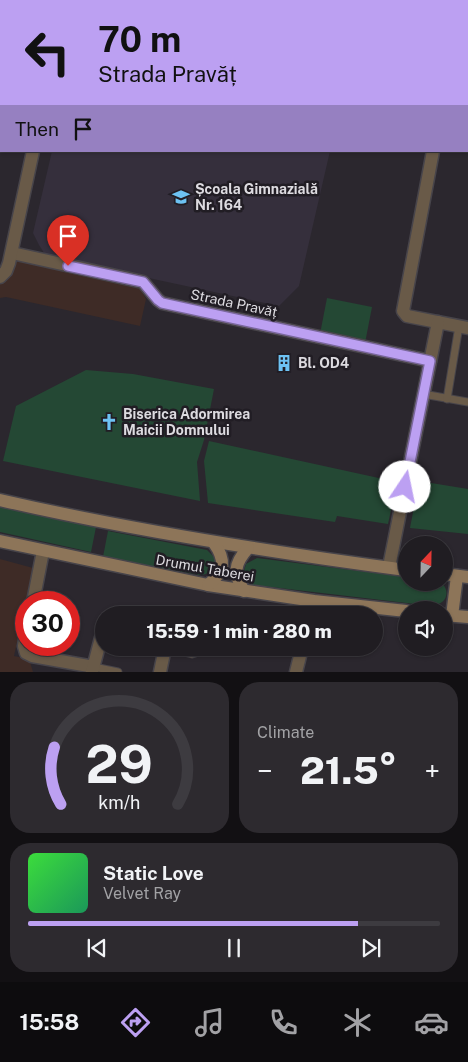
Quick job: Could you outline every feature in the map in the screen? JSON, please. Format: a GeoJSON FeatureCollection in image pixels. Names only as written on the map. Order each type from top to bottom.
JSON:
{"type":"FeatureCollection","features":[{"type":"Feature","properties":{"kind":"main road","name":"Drumul Taberei"},"geometry":{"type":"LineString","coordinates":[[0,500],[88,519],[248,548],[398,569]]}},
{"type":"Feature","properties":{"kind":"main road","name":"Drumul Taberei"},"geometry":{"type":"LineString","coordinates":[[0,541],[43,552],[208,585],[314,601],[398,610]]}},
{"type":"Feature","properties":{"kind":"main road"},"geometry":{"type":"LineString","coordinates":[[208,585],[219,573],[222,566],[220,552],[214,542]]}},
{"type":"Feature","properties":{"kind":"main road"},"geometry":{"type":"LineString","coordinates":[[244,591],[236,575],[236,568],[248,548]]}},
{"type":"Feature","properties":{"kind":"main road"},"geometry":{"type":"LineString","coordinates":[[451,601],[456,576]]}},
{"type":"Feature","properties":{"kind":"main road"},"geometry":{"type":"LineString","coordinates":[[453,616],[468,618]]}},
{"type":"Feature","properties":{"kind":"street"},"geometry":{"type":"LineString","coordinates":[[0,277],[8,267],[12,253],[33,152]]}},
{"type":"Feature","properties":{"kind":"street"},"geometry":{"type":"LineString","coordinates":[[433,152],[403,311],[407,316],[463,327]]}},
{"type":"Feature","properties":{"kind":"street","name":"Strada Pravăț"},"geometry":{"type":"LineString","coordinates":[[12,253],[143,282],[162,303],[430,361]]}},
{"type":"Feature","properties":{"kind":"street"},"geometry":{"type":"LineString","coordinates":[[389,567],[438,322]]}},
{"type":"Feature","properties":{"kind":"street"},"geometry":{"type":"LineString","coordinates":[[35,591],[43,552]]}},
{"type":"Feature","properties":{"kind":"street"},"geometry":{"type":"LineString","coordinates":[[313,606],[314,601]]}},
{"type":"Feature","properties":{"kind":"street"},"geometry":{"type":"LineString","coordinates":[[32,656],[93,669],[96,656]]}},
{"type":"Feature","properties":{"kind":"street"},"geometry":{"type":"LineString","coordinates":[[160,672],[164,656]]}},
{"type":"Feature","properties":{"kind":"street"},"geometry":{"type":"LineString","coordinates":[[296,672],[300,656]]}},
{"type":"Feature","properties":{"kind":"lane"},"geometry":{"type":"LineString","coordinates":[[447,399],[463,327]]}},
{"type":"Feature","properties":{"kind":"lane"},"geometry":{"type":"LineString","coordinates":[[424,394],[468,402]]}},
{"type":"Feature","properties":{"kind":"lane"},"geometry":{"type":"LineString","coordinates":[[93,669],[118,672]]}},
{"type":"Feature","properties":{"kind":"shaded area","name":"Școala Gimnazială Nr. 164"},"geometry":{"type":"Polygon","coordinates":[[[52,152],[330,152],[299,286],[279,306],[46,256],[33,233],[52,152]]]}},
{"type":"Feature","properties":{"kind":"shaded area"},"geometry":{"type":"Polygon","coordinates":[[[4,257],[139,286],[146,299],[140,326],[6,297],[0,298],[0,271],[4,257]]]}},
{"type":"Feature","properties":{"kind":"shaded area"},"geometry":{"type":"Polygon","coordinates":[[[0,559],[33,568],[28,591],[15,591],[14,656],[29,659],[33,672],[0,672],[0,559]]]}},
{"type":"Feature","properties":{"kind":"green space"},"geometry":{"type":"Polygon","coordinates":[[[327,298],[372,307],[365,343],[320,334],[327,298]]]}},
{"type":"Feature","properties":{"kind":"green space"},"geometry":{"type":"Polygon","coordinates":[[[86,370],[133,374],[214,389],[204,440],[197,462],[200,501],[3,461],[16,406],[86,370]]]}},
{"type":"Feature","properties":{"kind":"green space"},"geometry":{"type":"Polygon","coordinates":[[[209,441],[397,482],[388,524],[337,516],[335,522],[208,503],[204,461],[209,441]]]}},
{"type":"Feature","properties":{"kind":"green space"},"geometry":{"type":"Polygon","coordinates":[[[419,481],[468,489],[468,534],[410,528],[419,481]]]}},
{"type":"Feature","properties":{"kind":"green space"},"geometry":{"type":"Polygon","coordinates":[[[0,506],[96,527],[91,552],[0,532],[0,506]]]}},
{"type":"Feature","properties":{"kind":"green space"},"geometry":{"type":"Polygon","coordinates":[[[108,531],[207,550],[215,558],[214,565],[210,572],[200,575],[103,557],[108,531]]]}},
{"type":"Feature","properties":{"kind":"green space"},"geometry":{"type":"Polygon","coordinates":[[[257,558],[398,576],[398,591],[446,591],[446,598],[443,601],[398,602],[253,585],[244,577],[246,564],[257,558]]]}},
{"type":"Feature","properties":{"kind":"place","name":"Școala Gimnazială Nr. 164"},"geometry":{"type":"Point","coordinates":[181,197]}},
{"type":"Feature","properties":{"kind":"place","name":"Bl. OD4"},"geometry":{"type":"Point","coordinates":[284,363]}},
{"type":"Feature","properties":{"kind":"place","name":"Biserica Adormirea Maicii Domnului"},"geometry":{"type":"Point","coordinates":[109,422]}},
{"type":"Feature","properties":{"kind":"route"},"geometry":{"type":"LineString","coordinates":[[68,266],[143,282],[162,303],[430,361],[405,487]]}}]}
